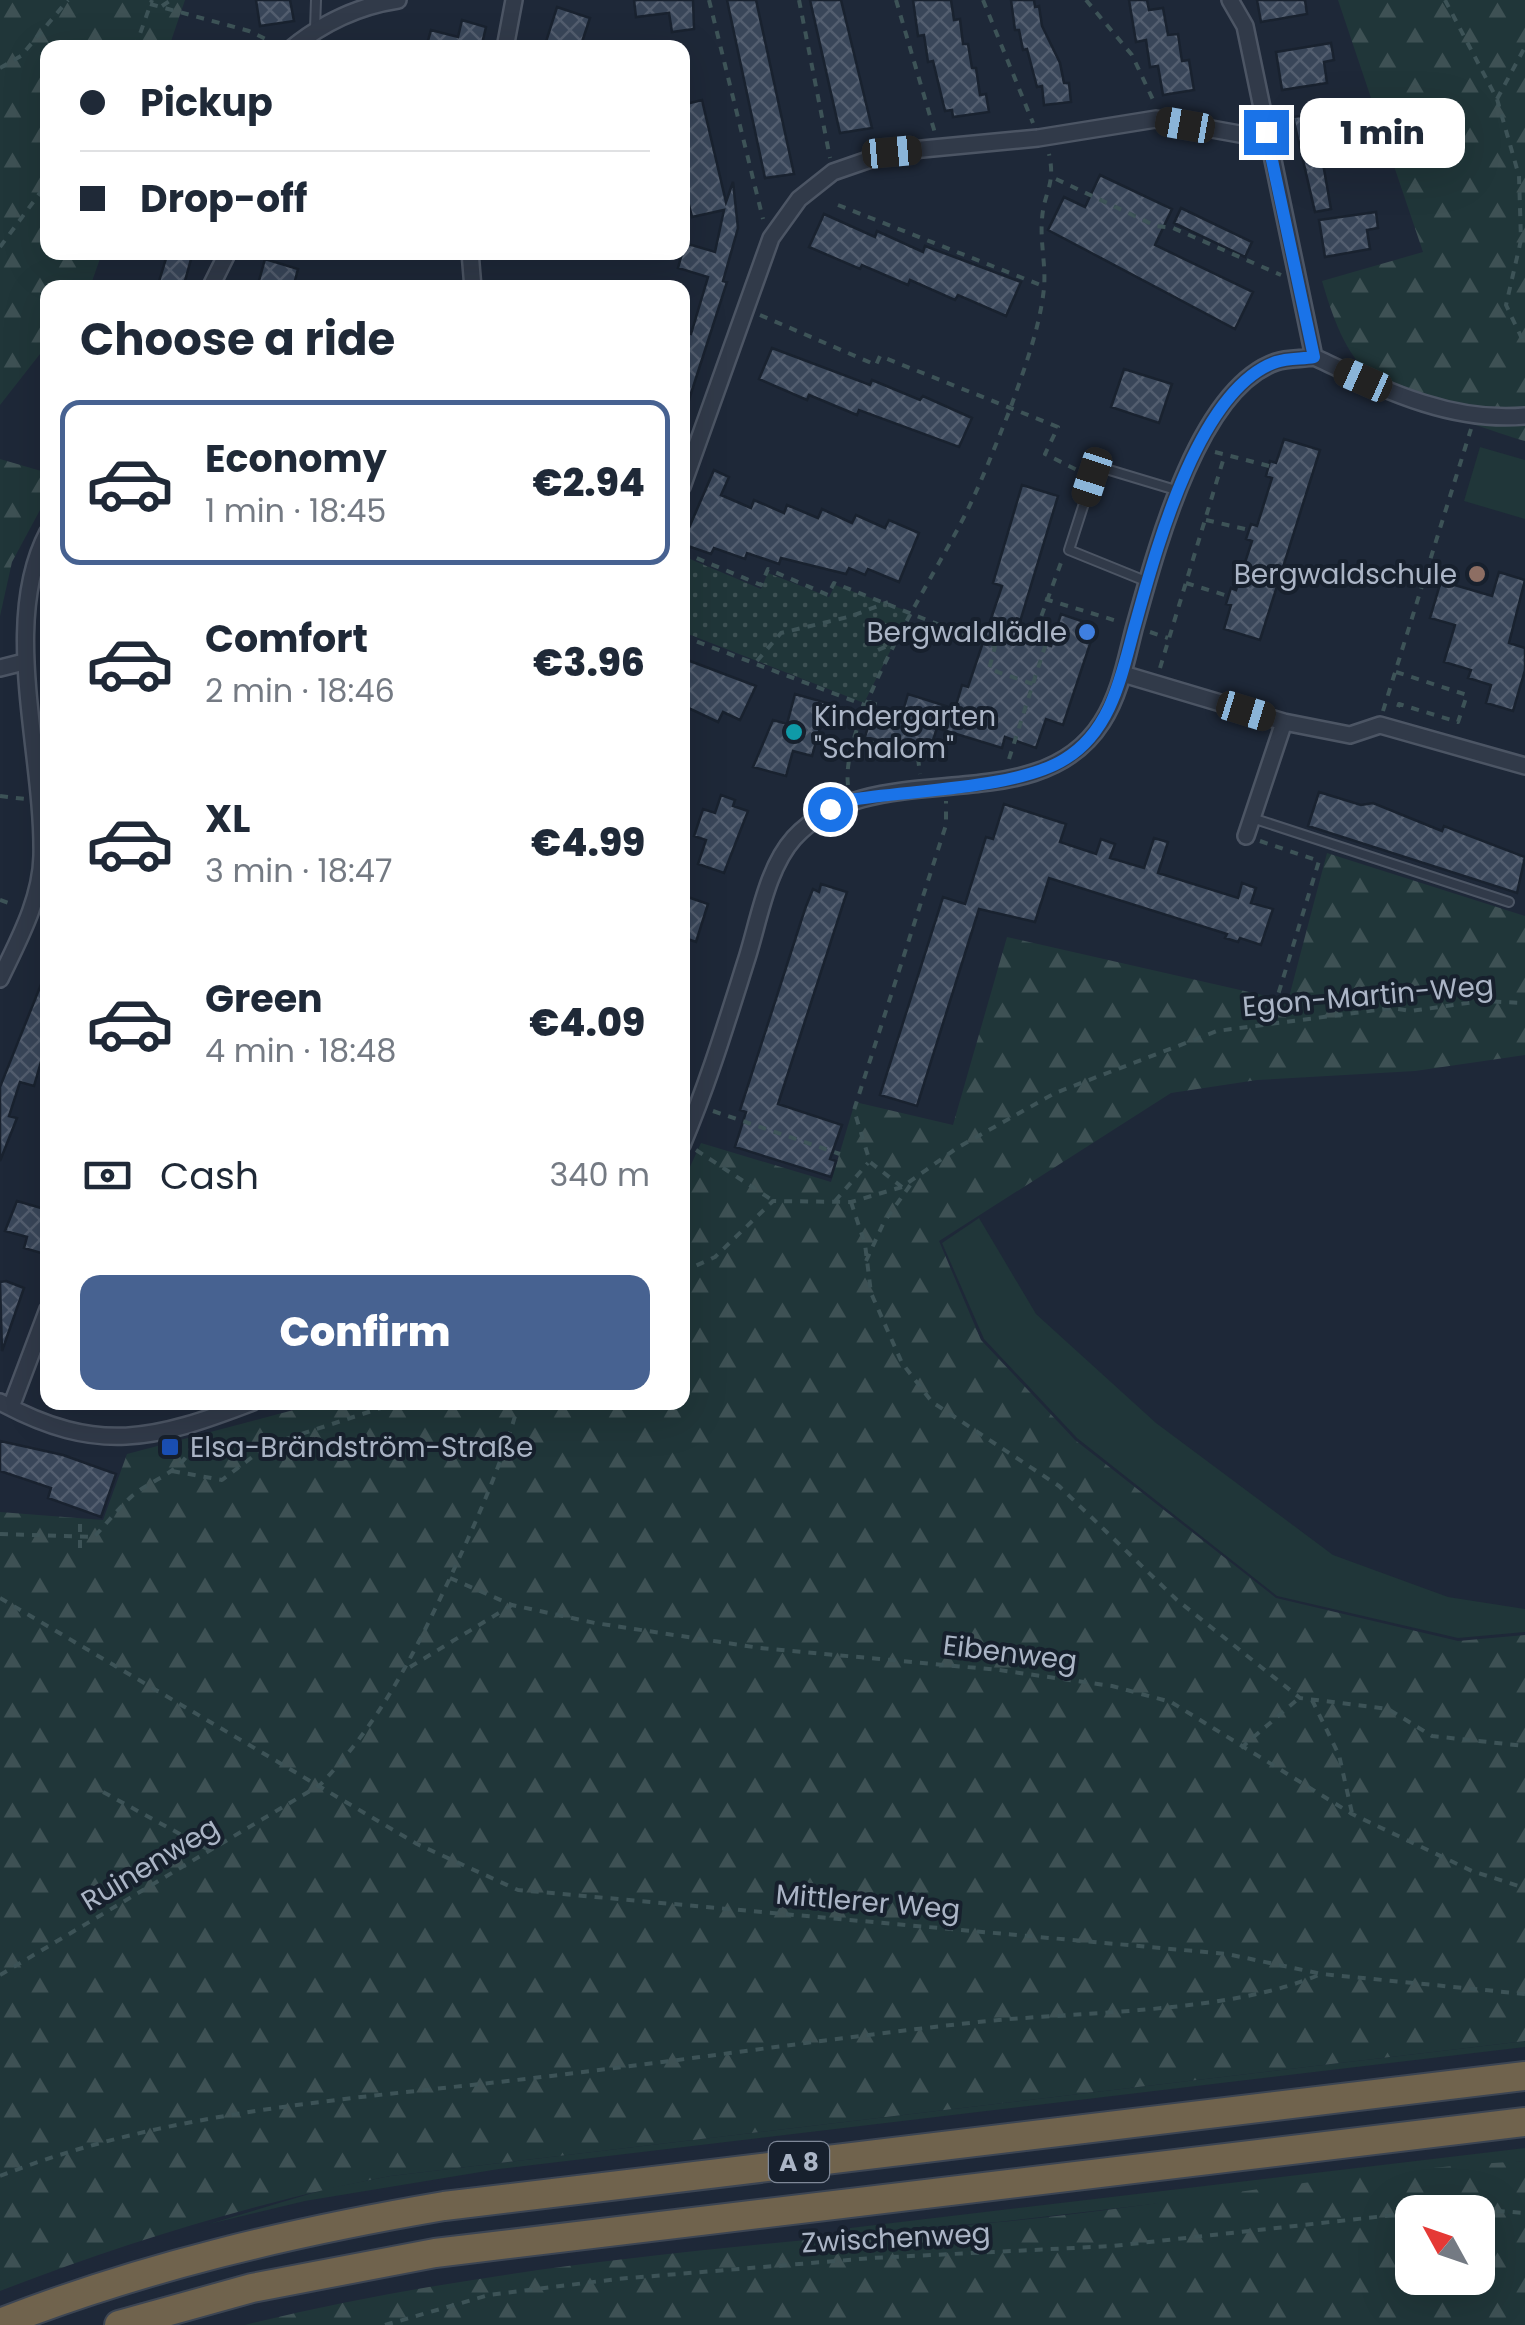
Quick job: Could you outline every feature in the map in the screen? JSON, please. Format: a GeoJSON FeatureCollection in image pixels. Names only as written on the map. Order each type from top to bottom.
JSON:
{"type":"FeatureCollection","features":[{"type":"Feature","properties":{"kind":"highway","name":"A 8"},"geometry":{"type":"LineString","coordinates":[[0,2323],[167,2266],[352,2222],[444,2206],[1525,2076]]}},
{"type":"Feature","properties":{"kind":"highway","name":"A 8"},"geometry":{"type":"LineString","coordinates":[[119,2325],[252,2288],[435,2253],[1525,2122]]}},
{"type":"Feature","properties":{"kind":"street"},"geometry":{"type":"LineString","coordinates":[[302,40],[315,29],[366,5],[398,0]]}},
{"type":"Feature","properties":{"kind":"street"},"geometry":{"type":"LineString","coordinates":[[506,40],[514,0]]}},
{"type":"Feature","properties":{"kind":"street"},"geometry":{"type":"LineString","coordinates":[[1230,0],[1245,26],[1314,357]]}},
{"type":"Feature","properties":{"kind":"street"},"geometry":{"type":"LineString","coordinates":[[690,465],[771,238],[798,200],[833,172],[892,152],[1038,138],[1156,120],[1245,135],[1266,132]]}},
{"type":"Feature","properties":{"kind":"street"},"geometry":{"type":"LineString","coordinates":[[690,1127],[781,859],[812,820],[850,800],[1038,772],[1084,746],[1104,720],[1123,674],[1179,490],[1213,414],[1238,386],[1276,362],[1314,357],[1422,404],[1476,416],[1525,416]]}},
{"type":"Feature","properties":{"kind":"street"},"geometry":{"type":"LineString","coordinates":[[40,551],[21,596],[20,663],[37,762],[40,821]]}},
{"type":"Feature","properties":{"kind":"street"},"geometry":{"type":"LineString","coordinates":[[0,668],[20,663]]}},
{"type":"Feature","properties":{"kind":"street"},"geometry":{"type":"LineString","coordinates":[[1123,674],[1284,722],[1350,735],[1386,727],[1525,766]]}},
{"type":"Feature","properties":{"kind":"street"},"geometry":{"type":"LineString","coordinates":[[1246,836],[1284,722]]}},
{"type":"Feature","properties":{"kind":"street"},"geometry":{"type":"LineString","coordinates":[[0,980],[32,910],[40,870]]}},
{"type":"Feature","properties":{"kind":"street"},"geometry":{"type":"LineString","coordinates":[[40,1327],[6,1404],[94,1438],[133,1436],[194,1424],[232,1410]]}},
{"type":"Feature","properties":{"kind":"lane"},"geometry":{"type":"LineString","coordinates":[[315,29],[316,0]]}},
{"type":"Feature","properties":{"kind":"lane"},"geometry":{"type":"LineString","coordinates":[[1150,582],[1069,550],[1092,477],[1096,466],[1179,490]]}},
{"type":"Feature","properties":{"kind":"lane"},"geometry":{"type":"LineString","coordinates":[[1252,818],[1510,902]]}},
{"type":"Feature","properties":{"kind":"path"},"geometry":{"type":"LineString","coordinates":[[0,68],[21,56],[68,0]]}},
{"type":"Feature","properties":{"kind":"path"},"geometry":{"type":"LineString","coordinates":[[162,6],[171,0]]}},
{"type":"Feature","properties":{"kind":"path"},"geometry":{"type":"LineString","coordinates":[[709,0],[755,192],[771,238]]}},
{"type":"Feature","properties":{"kind":"path"},"geometry":{"type":"LineString","coordinates":[[799,0],[833,172]]}},
{"type":"Feature","properties":{"kind":"path"},"geometry":{"type":"LineString","coordinates":[[896,0],[939,147]]}},
{"type":"Feature","properties":{"kind":"path"},"geometry":{"type":"LineString","coordinates":[[850,800],[846,771],[868,704],[894,644],[968,510],[1010,410],[1044,287],[1042,215],[1054,178],[1048,151],[1038,138],[984,0]]}},
{"type":"Feature","properties":{"kind":"path"},"geometry":{"type":"LineString","coordinates":[[1086,0],[1132,55],[1155,103],[1156,120]]}},
{"type":"Feature","properties":{"kind":"path"},"geometry":{"type":"LineString","coordinates":[[1445,0],[1496,99],[1519,176],[1521,240],[1506,305],[1525,345]]}},
{"type":"Feature","properties":{"kind":"path"},"geometry":{"type":"LineString","coordinates":[[137,40],[151,2],[268,40]]}},
{"type":"Feature","properties":{"kind":"path"},"geometry":{"type":"LineString","coordinates":[[1496,99],[1525,47]]}},
{"type":"Feature","properties":{"kind":"path"},"geometry":{"type":"LineString","coordinates":[[1054,178],[1275,276],[1295,272]]}},
{"type":"Feature","properties":{"kind":"path"},"geometry":{"type":"LineString","coordinates":[[0,247],[40,193]]}},
{"type":"Feature","properties":{"kind":"path"},"geometry":{"type":"LineString","coordinates":[[838,205],[1044,287]]}},
{"type":"Feature","properties":{"kind":"path"},"geometry":{"type":"LineString","coordinates":[[746,310],[876,365],[880,356],[1058,427],[1046,454],[1092,477]]}},
{"type":"Feature","properties":{"kind":"path"},"geometry":{"type":"LineString","coordinates":[[1386,727],[1394,672],[1467,442]]}},
{"type":"Feature","properties":{"kind":"path"},"geometry":{"type":"LineString","coordinates":[[1204,449],[1269,466]]}},
{"type":"Feature","properties":{"kind":"path"},"geometry":{"type":"LineString","coordinates":[[1156,682],[1225,454]]}},
{"type":"Feature","properties":{"kind":"path"},"geometry":{"type":"LineString","coordinates":[[1206,520],[1249,530]]}},
{"type":"Feature","properties":{"kind":"path"},"geometry":{"type":"LineString","coordinates":[[690,555],[761,585],[768,569],[828,595],[834,582],[912,610],[995,647],[988,669],[1033,684]]}},
{"type":"Feature","properties":{"kind":"path"},"geometry":{"type":"LineString","coordinates":[[1003,778],[1047,640],[1034,636],[1054,569]]}},
{"type":"Feature","properties":{"kind":"path"},"geometry":{"type":"LineString","coordinates":[[1186,583],[1228,596]]}},
{"type":"Feature","properties":{"kind":"path"},"geometry":{"type":"LineString","coordinates":[[1046,599],[1135,626]]}},
{"type":"Feature","properties":{"kind":"path"},"geometry":{"type":"LineString","coordinates":[[756,662],[782,633],[852,616],[888,602]]}},
{"type":"Feature","properties":{"kind":"path"},"geometry":{"type":"LineString","coordinates":[[690,639],[882,706]]}},
{"type":"Feature","properties":{"kind":"path"},"geometry":{"type":"LineString","coordinates":[[878,650],[894,644]]}},
{"type":"Feature","properties":{"kind":"path"},"geometry":{"type":"LineString","coordinates":[[1386,727],[1398,704],[1458,722],[1467,695],[1394,672]]}},
{"type":"Feature","properties":{"kind":"path"},"geometry":{"type":"LineString","coordinates":[[857,738],[918,758],[922,790]]}},
{"type":"Feature","properties":{"kind":"path"},"geometry":{"type":"LineString","coordinates":[[902,1187],[870,1162],[854,1110],[946,825],[944,787]]}},
{"type":"Feature","properties":{"kind":"path"},"geometry":{"type":"LineString","coordinates":[[0,796],[14,799]]}},
{"type":"Feature","properties":{"kind":"path"},"geometry":{"type":"LineString","coordinates":[[1246,836],[1319,861],[1270,1021]]}},
{"type":"Feature","properties":{"kind":"path"},"geometry":{"type":"LineString","coordinates":[[0,900],[10,903]]}},
{"type":"Feature","properties":{"kind":"path","name":"Egon-Martin-Weg"},"geometry":{"type":"LineString","coordinates":[[773,1201],[851,1202],[911,1184],[957,1148],[1055,1093],[1217,1032],[1270,1021],[1317,1021],[1392,1008],[1411,1011],[1482,1001],[1525,1003]]}},
{"type":"Feature","properties":{"kind":"path"},"geometry":{"type":"LineString","coordinates":[[699,1106],[840,1154]]}},
{"type":"Feature","properties":{"kind":"path"},"geometry":{"type":"LineString","coordinates":[[690,1148],[773,1201],[715,1257],[690,1268]]}},
{"type":"Feature","properties":{"kind":"path"},"geometry":{"type":"LineString","coordinates":[[835,1201],[870,1162]]}},
{"type":"Feature","properties":{"kind":"path"},"geometry":{"type":"LineString","coordinates":[[866,1261],[884,1222],[911,1184]]}},
{"type":"Feature","properties":{"kind":"path"},"geometry":{"type":"LineString","coordinates":[[851,1202],[871,1293],[902,1362],[932,1402],[1058,1486],[1177,1600],[1300,1698],[1388,1709],[1432,1736],[1525,1746]]}},
{"type":"Feature","properties":{"kind":"path"},"geometry":{"type":"LineString","coordinates":[[172,1471],[222,1480],[268,1444],[367,1410]]}},
{"type":"Feature","properties":{"kind":"path","name":"Ruinenweg"},"geometry":{"type":"LineString","coordinates":[[0,1975],[320,1786],[360,1743],[410,1667],[482,1513],[516,1410]]}},
{"type":"Feature","properties":{"kind":"path"},"geometry":{"type":"LineString","coordinates":[[0,1534],[94,1537],[133,1495],[172,1471],[192,1450],[194,1424]]}},
{"type":"Feature","properties":{"kind":"path"},"geometry":{"type":"LineString","coordinates":[[80,1524],[80,1550]]}},
{"type":"Feature","properties":{"kind":"path","name":"Eibenweg"},"geometry":{"type":"LineString","coordinates":[[450,1578],[512,1605],[594,1623],[760,1648],[999,1670],[1112,1686],[1171,1702],[1352,1814],[1472,1872],[1525,1888]]}},
{"type":"Feature","properties":{"kind":"path","name":"Mittlerer Weg"},"geometry":{"type":"LineString","coordinates":[[0,1598],[418,1844],[518,1890],[1227,1954],[1322,1974],[1525,1994]]}},
{"type":"Feature","properties":{"kind":"path"},"geometry":{"type":"LineString","coordinates":[[410,1667],[512,1605]]}},
{"type":"Feature","properties":{"kind":"path"},"geometry":{"type":"LineString","coordinates":[[1241,1748],[1300,1698]]}},
{"type":"Feature","properties":{"kind":"path"},"geometry":{"type":"LineString","coordinates":[[1312,1700],[1338,1754],[1352,1814]]}},
{"type":"Feature","properties":{"kind":"path"},"geometry":{"type":"LineString","coordinates":[[103,1792],[211,1851]]}},
{"type":"Feature","properties":{"kind":"path"},"geometry":{"type":"LineString","coordinates":[[0,2176],[92,2146],[237,2112],[967,2024],[1229,1999],[1284,1990],[1322,1974]]}},
{"type":"Feature","properties":{"kind":"path","name":"Zwischenweg"},"geometry":{"type":"LineString","coordinates":[[1495,2210],[1525,2212]]}},
{"type":"Feature","properties":{"kind":"path","name":"Zwischenweg"},"geometry":{"type":"LineString","coordinates":[[386,2325],[489,2295],[617,2279],[872,2258],[1112,2246],[1395,2215]]}},
{"type":"Feature","properties":{"kind":"green space"},"geometry":{"type":"Polygon","coordinates":[[[0,0],[185,0],[171,40],[40,40],[40,260],[100,260],[92,280],[40,280],[40,354],[0,405],[0,0]]]}},
{"type":"Feature","properties":{"kind":"green space"},"geometry":{"type":"Polygon","coordinates":[[[1338,0],[1525,0],[1525,441],[1446,414],[1386,386],[1354,357],[1335,320],[1322,281],[1423,252],[1338,0]]]}},
{"type":"Feature","properties":{"kind":"green space"},"geometry":{"type":"Polygon","coordinates":[[[1480,447],[1525,460],[1525,519],[1464,501],[1480,447]]]}},
{"type":"Feature","properties":{"kind":"green space"},"geometry":{"type":"Polygon","coordinates":[[[0,459],[40,471],[40,510],[12,562],[0,616],[0,459]]]}},
{"type":"Feature","properties":{"kind":"green space"},"geometry":{"type":"Polygon","coordinates":[[[690,559],[761,589],[768,573],[829,597],[835,585],[910,612],[864,703],[690,635],[690,559]]]}},
{"type":"Feature","properties":{"kind":"green space"},"geometry":{"type":"Polygon","coordinates":[[[1327,853],[1525,916],[1525,1055],[1415,1071],[1257,1080],[1171,1093],[939,1241],[981,1340],[1075,1440],[1276,1598],[1458,1641],[1525,1635],[1525,2041],[390,2176],[293,2197],[193,2225],[0,2291],[0,1512],[103,1520],[127,1454],[294,1410],[690,1410],[690,1167],[701,1143],[831,1182],[855,1102],[953,1125],[1007,937],[1288,1001],[1327,853]]]}},
{"type":"Feature","properties":{"kind":"green space"},"geometry":{"type":"Polygon","coordinates":[[[979,1218],[1036,1314],[1156,1423],[1333,1555],[1448,1597],[1525,1609],[1525,1632],[1458,1638],[1277,1596],[1077,1438],[984,1339],[942,1243],[979,1218]]]}},
{"type":"Feature","properties":{"kind":"green space"},"geometry":{"type":"Polygon","coordinates":[[[1525,2041],[1525,2047],[499,2169],[305,2201],[209,2224],[329,2188],[390,2176],[1525,2041]]]}},
{"type":"Feature","properties":{"kind":"green space"},"geometry":{"type":"Polygon","coordinates":[[[1525,2148],[1525,2161],[998,2222],[850,2233],[850,2228],[1525,2148]]]}},
{"type":"Feature","properties":{"kind":"green space"},"geometry":{"type":"Polygon","coordinates":[[[1525,2161],[1525,2325],[245,2325],[338,2304],[526,2272],[715,2249],[1066,2215],[1328,2180],[1525,2161]]]}},
{"type":"Feature","properties":{"kind":"building"},"geometry":{"type":"Polygon","coordinates":[[[256,0],[290,0],[294,21],[260,26],[256,0]]]}},
{"type":"Feature","properties":{"kind":"building"},"geometry":{"type":"Polygon","coordinates":[[[634,0],[693,0],[694,29],[672,32],[669,13],[636,17],[634,0]]]}},
{"type":"Feature","properties":{"kind":"building"},"geometry":{"type":"Polygon","coordinates":[[[727,0],[756,0],[794,174],[765,178],[727,0]]]}},
{"type":"Feature","properties":{"kind":"building"},"geometry":{"type":"Polygon","coordinates":[[[810,0],[841,0],[872,128],[840,133],[810,0]]]}},
{"type":"Feature","properties":{"kind":"building"},"geometry":{"type":"Polygon","coordinates":[[[913,0],[951,0],[954,20],[960,19],[963,44],[968,44],[980,95],[986,94],[989,112],[953,117],[952,110],[945,111],[933,61],[928,62],[924,35],[918,36],[913,0]]]}},
{"type":"Feature","properties":{"kind":"building"},"geometry":{"type":"Polygon","coordinates":[[[1011,0],[1034,0],[1035,7],[1039,6],[1042,26],[1060,63],[1064,83],[1069,83],[1071,102],[1044,105],[1042,86],[1037,87],[1027,49],[1023,50],[1019,30],[1015,30],[1011,0]]]}},
{"type":"Feature","properties":{"kind":"building"},"geometry":{"type":"Polygon","coordinates":[[[1129,0],[1147,0],[1149,10],[1163,8],[1168,35],[1178,34],[1182,61],[1189,60],[1194,90],[1163,95],[1158,66],[1150,67],[1146,40],[1136,42],[1129,0]]]}},
{"type":"Feature","properties":{"kind":"building"},"geometry":{"type":"Polygon","coordinates":[[[1257,0],[1305,0],[1307,14],[1261,22],[1257,0]]]}},
{"type":"Feature","properties":{"kind":"building"},"geometry":{"type":"Polygon","coordinates":[[[557,7],[590,18],[583,40],[547,40],[557,7]]]}},
{"type":"Feature","properties":{"kind":"building"},"geometry":{"type":"Polygon","coordinates":[[[462,20],[486,27],[483,40],[428,40],[431,30],[458,37],[462,20]]]}},
{"type":"Feature","properties":{"kind":"building"},"geometry":{"type":"Polygon","coordinates":[[[1331,43],[1334,60],[1324,62],[1327,83],[1282,90],[1276,52],[1331,43]]]}},
{"type":"Feature","properties":{"kind":"building"},"geometry":{"type":"Polygon","coordinates":[[[702,100],[726,202],[733,182],[738,228],[723,281],[727,282],[690,397],[690,334],[708,277],[678,268],[680,260],[690,260],[690,244],[715,252],[724,210],[692,217],[690,103],[702,100]]]}},
{"type":"Feature","properties":{"kind":"building"},"geometry":{"type":"Polygon","coordinates":[[[1360,107],[1363,126],[1352,127],[1355,147],[1321,152],[1331,209],[1315,212],[1293,117],[1360,107]]]}},
{"type":"Feature","properties":{"kind":"building"},"geometry":{"type":"Polygon","coordinates":[[[1100,175],[1172,209],[1155,245],[1253,292],[1235,329],[1048,230],[1064,197],[1085,207],[1100,175]]]}},
{"type":"Feature","properties":{"kind":"building"},"geometry":{"type":"Polygon","coordinates":[[[1181,208],[1252,242],[1245,257],[1174,223],[1181,208]]]}},
{"type":"Feature","properties":{"kind":"building"},"geometry":{"type":"Polygon","coordinates":[[[1376,212],[1378,228],[1367,230],[1370,249],[1325,257],[1319,220],[1376,212]]]}},
{"type":"Feature","properties":{"kind":"building"},"geometry":{"type":"Polygon","coordinates":[[[824,214],[875,237],[877,231],[923,252],[925,246],[1021,282],[1006,316],[958,295],[955,300],[910,280],[908,285],[809,247],[824,214]]]}},
{"type":"Feature","properties":{"kind":"building"},"geometry":{"type":"Polygon","coordinates":[[[166,260],[191,260],[185,280],[159,280],[166,260]]]}},
{"type":"Feature","properties":{"kind":"building"},"geometry":{"type":"Polygon","coordinates":[[[265,260],[298,269],[295,280],[259,280],[265,260]]]}},
{"type":"Feature","properties":{"kind":"building"},"geometry":{"type":"Polygon","coordinates":[[[772,348],[870,385],[872,380],[920,400],[923,396],[972,418],[959,447],[859,410],[857,415],[809,395],[807,400],[759,379],[772,348]]]}},
{"type":"Feature","properties":{"kind":"building"},"geometry":{"type":"Polygon","coordinates":[[[1124,369],[1172,384],[1159,423],[1111,407],[1124,369]]]}},
{"type":"Feature","properties":{"kind":"building"},"geometry":{"type":"Polygon","coordinates":[[[1284,439],[1320,450],[1260,640],[1224,629],[1231,605],[1226,604],[1231,588],[1236,590],[1252,541],[1246,539],[1251,524],[1257,526],[1272,478],[1266,476],[1270,461],[1276,463],[1284,439]]]}},
{"type":"Feature","properties":{"kind":"building"},"geometry":{"type":"Polygon","coordinates":[[[714,470],[729,477],[721,495],[751,508],[754,500],[784,513],[787,505],[818,518],[822,509],[852,523],[856,515],[885,528],[889,520],[919,533],[899,582],[868,569],[865,575],[849,568],[846,574],[781,558],[779,564],[747,553],[745,559],[714,548],[711,554],[690,547],[690,526],[714,470]]]}},
{"type":"Feature","properties":{"kind":"building"},"geometry":{"type":"Polygon","coordinates":[[[1022,485],[1058,496],[1016,635],[1051,646],[1061,614],[1096,626],[1063,725],[1046,719],[1036,748],[1005,737],[1002,748],[937,728],[929,752],[865,737],[874,706],[902,714],[908,694],[955,709],[962,685],[968,687],[1002,586],[993,583],[1022,485]]]}},
{"type":"Feature","properties":{"kind":"building"},"geometry":{"type":"Polygon","coordinates":[[[1499,572],[1525,580],[1509,643],[1525,648],[1525,670],[1513,711],[1486,703],[1491,685],[1468,678],[1471,670],[1444,662],[1455,625],[1430,618],[1441,581],[1492,596],[1499,572]]]}},
{"type":"Feature","properties":{"kind":"building"},"geometry":{"type":"Polygon","coordinates":[[[690,661],[756,686],[740,720],[723,712],[718,722],[690,709],[690,661]]]}},
{"type":"Feature","properties":{"kind":"building","name":"Kindergarten \"Schalom\""},"geometry":{"type":"Polygon","coordinates":[[[795,694],[827,703],[812,756],[793,751],[786,776],[753,767],[773,720],[787,724],[795,694]]]}},
{"type":"Feature","properties":{"kind":"building"},"geometry":{"type":"Polygon","coordinates":[[[1319,792],[1361,805],[1373,803],[1442,831],[1444,826],[1525,857],[1517,893],[1308,826],[1319,792]]]}},
{"type":"Feature","properties":{"kind":"building"},"geometry":{"type":"Polygon","coordinates":[[[721,795],[735,800],[733,806],[748,811],[724,873],[698,864],[706,840],[694,836],[703,809],[715,813],[721,795]]]}},
{"type":"Feature","properties":{"kind":"building"},"geometry":{"type":"Polygon","coordinates":[[[1004,804],[1066,824],[1060,842],[1096,854],[1101,839],[1115,844],[1110,858],[1144,868],[1154,838],[1168,842],[1158,873],[1238,898],[1242,883],[1256,888],[1251,903],[1273,909],[1261,945],[1225,938],[1227,934],[1049,878],[1035,922],[979,909],[917,1106],[880,1095],[943,897],[965,904],[986,837],[993,839],[1004,804]]]}},
{"type":"Feature","properties":{"kind":"building"},"geometry":{"type":"Polygon","coordinates":[[[821,884],[847,892],[778,1104],[842,1125],[830,1159],[836,1161],[831,1177],[735,1147],[746,1112],[740,1110],[805,909],[813,889],[819,892],[821,884]]]}},
{"type":"Feature","properties":{"kind":"building"},"geometry":{"type":"Polygon","coordinates":[[[690,898],[708,904],[696,942],[690,940],[690,898]]]}},
{"type":"Feature","properties":{"kind":"building"},"geometry":{"type":"Polygon","coordinates":[[[40,987],[40,1065],[34,1086],[20,1082],[9,1116],[17,1118],[0,1161],[0,1087],[40,987]]]}},
{"type":"Feature","properties":{"kind":"building"},"geometry":{"type":"Polygon","coordinates":[[[17,1201],[40,1208],[40,1253],[24,1248],[27,1237],[5,1231],[17,1201]]]}},
{"type":"Feature","properties":{"kind":"building"},"geometry":{"type":"Polygon","coordinates":[[[0,1282],[24,1288],[2,1351],[0,1282]]]}},
{"type":"Feature","properties":{"kind":"building"},"geometry":{"type":"Polygon","coordinates":[[[0,1441],[63,1455],[116,1474],[101,1517],[48,1498],[51,1488],[0,1471],[0,1441]]]}},
{"type":"Feature","properties":{"kind":"place","name":"Bergwaldschule"},"geometry":{"type":"Point","coordinates":[1477,574]}},
{"type":"Feature","properties":{"kind":"place","name":"Bergwaldlädle"},"geometry":{"type":"Point","coordinates":[1087,632]}},
{"type":"Feature","properties":{"kind":"place","name":"Kindergarten \"Schalom\""},"geometry":{"type":"Point","coordinates":[794,732]}},
{"type":"Feature","properties":{"kind":"place","name":"Elsa-Brändström-Straße"},"geometry":{"type":"Point","coordinates":[170,1447]}},
{"type":"Feature","properties":{"kind":"route"},"geometry":{"type":"LineString","coordinates":[[830,809],[850,800],[1038,772],[1084,746],[1104,720],[1123,674],[1179,490],[1213,414],[1238,386],[1276,362],[1314,357],[1266,132]]}}]}
